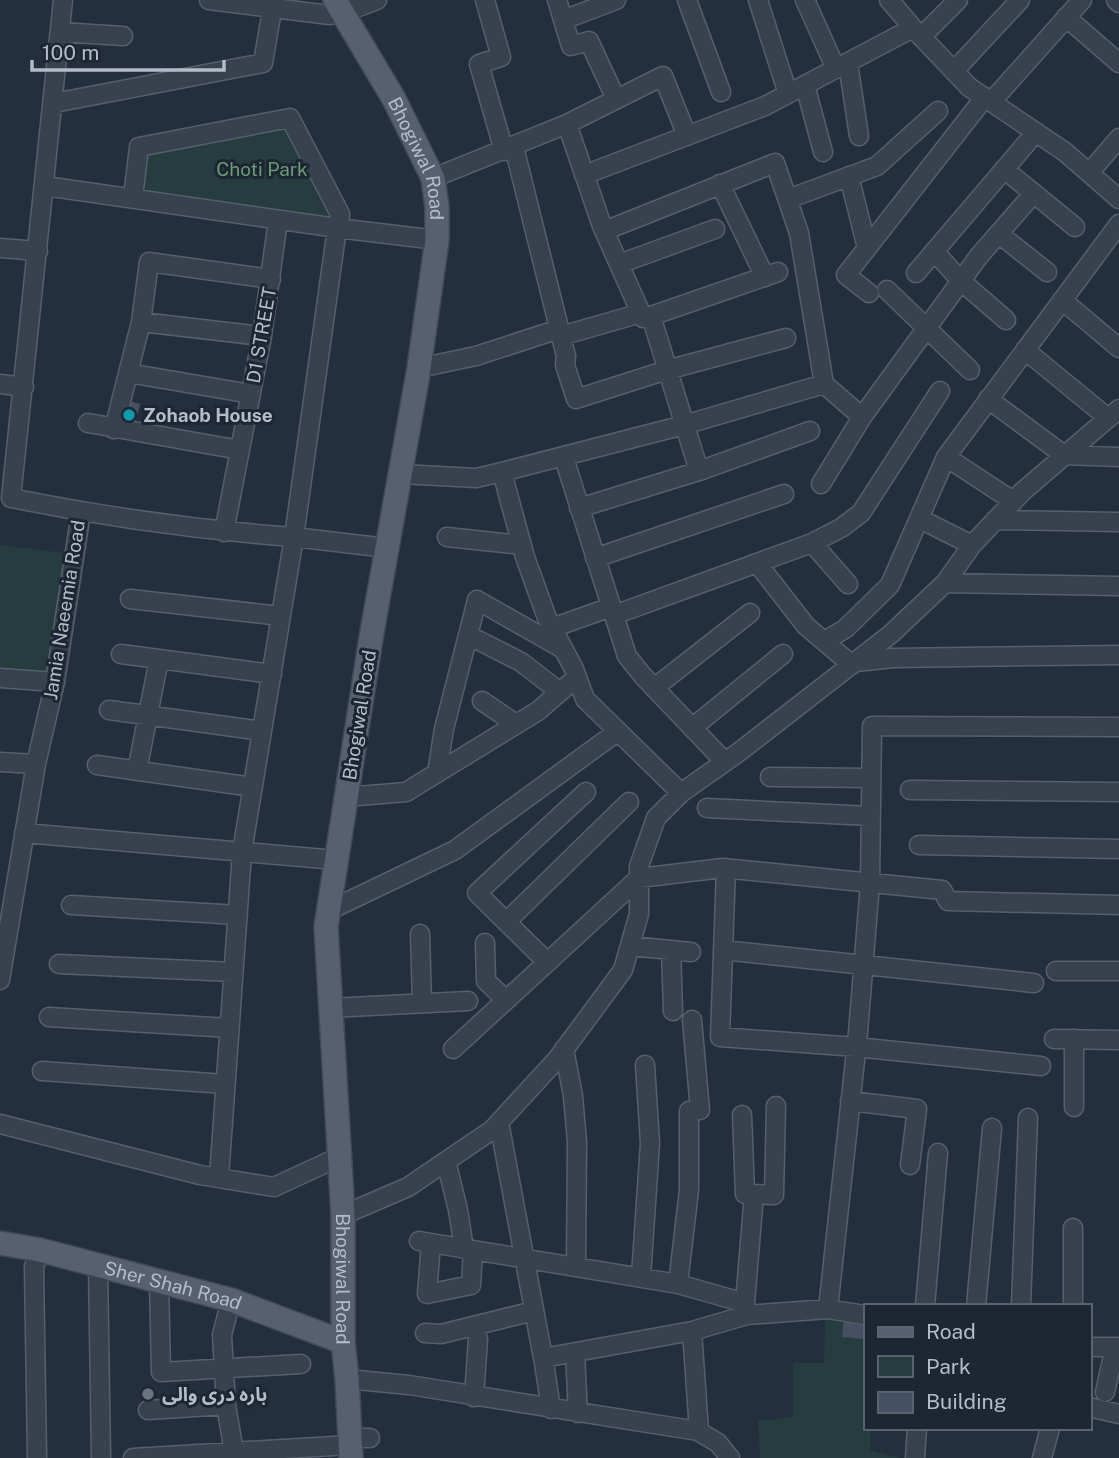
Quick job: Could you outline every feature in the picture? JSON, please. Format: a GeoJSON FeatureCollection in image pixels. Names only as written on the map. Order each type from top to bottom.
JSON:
{"type":"FeatureCollection","features":[{"type":"Feature","properties":{"kind":"main road","name":"Bhogiwal Road"},"geometry":{"type":"LineString","coordinates":[[340,8],[394,99],[433,178],[437,207],[437,240],[419,368],[326,927],[343,1215],[343,1342],[355,1445]]}},
{"type":"Feature","properties":{"kind":"main road","name":"Sher Shah Road"},"geometry":{"type":"LineString","coordinates":[[0,1242],[231,1300],[343,1342]]}},
{"type":"Feature","properties":{"kind":"street","name":"Jamia Naeemia Road"},"geometry":{"type":"LineString","coordinates":[[0,974],[5,906],[24,833],[54,682],[81,512],[6,498],[24,387],[63,0]]}},
{"type":"Feature","properties":{"kind":"street"},"geometry":{"type":"LineString","coordinates":[[209,0],[272,10],[330,15],[340,8],[377,0]]}},
{"type":"Feature","properties":{"kind":"street"},"geometry":{"type":"LineString","coordinates":[[485,0],[501,57],[478,64],[510,149],[576,399],[667,370],[786,338]]}},
{"type":"Feature","properties":{"kind":"street"},"geometry":{"type":"LineString","coordinates":[[557,0],[572,46],[589,41],[616,99]]}},
{"type":"Feature","properties":{"kind":"street"},"geometry":{"type":"LineString","coordinates":[[563,20],[616,0]]}},
{"type":"Feature","properties":{"kind":"street"},"geometry":{"type":"LineString","coordinates":[[687,0],[720,92]]}},
{"type":"Feature","properties":{"kind":"street"},"geometry":{"type":"LineString","coordinates":[[758,0],[788,94]]}},
{"type":"Feature","properties":{"kind":"street"},"geometry":{"type":"LineString","coordinates":[[805,0],[842,66],[859,136]]}},
{"type":"Feature","properties":{"kind":"street"},"geometry":{"type":"LineString","coordinates":[[889,0],[969,87],[1065,152],[1119,199]]}},
{"type":"Feature","properties":{"kind":"street"},"geometry":{"type":"LineString","coordinates":[[584,174],[765,106],[842,66],[917,32],[958,0]]}},
{"type":"Feature","properties":{"kind":"street"},"geometry":{"type":"LineString","coordinates":[[954,71],[1020,0]]}},
{"type":"Feature","properties":{"kind":"street"},"geometry":{"type":"LineString","coordinates":[[970,370],[926,329],[878,292],[846,275],[988,100],[1082,0]]}},
{"type":"Feature","properties":{"kind":"street"},"geometry":{"type":"LineString","coordinates":[[54,103],[264,63],[272,10]]}},
{"type":"Feature","properties":{"kind":"street"},"geometry":{"type":"LineString","coordinates":[[1066,18],[1119,63]]}},
{"type":"Feature","properties":{"kind":"street"},"geometry":{"type":"LineString","coordinates":[[60,32],[123,36]]}},
{"type":"Feature","properties":{"kind":"street"},"geometry":{"type":"LineString","coordinates":[[433,178],[567,124],[663,76],[687,136]]}},
{"type":"Feature","properties":{"kind":"street"},"geometry":{"type":"LineString","coordinates":[[805,85],[823,152]]}},
{"type":"Feature","properties":{"kind":"street"},"geometry":{"type":"LineString","coordinates":[[788,199],[877,166],[938,111]]}},
{"type":"Feature","properties":{"kind":"street"},"geometry":{"type":"LineString","coordinates":[[133,198],[139,147],[290,118],[340,214],[294,537],[242,852],[219,1178]]}},
{"type":"Feature","properties":{"kind":"street"},"geometry":{"type":"LineString","coordinates":[[567,124],[604,231],[646,315],[667,370],[699,471]]}},
{"type":"Feature","properties":{"kind":"street"},"geometry":{"type":"LineString","coordinates":[[916,273],[1036,132]]}},
{"type":"Feature","properties":{"kind":"street"},"geometry":{"type":"LineString","coordinates":[[1089,173],[1119,138]]}},
{"type":"Feature","properties":{"kind":"street"},"geometry":{"type":"LineString","coordinates":[[604,231],[775,163],[799,233],[824,384],[862,417]]}},
{"type":"Feature","properties":{"kind":"street"},"geometry":{"type":"LineString","coordinates":[[1004,169],[1075,228]]}},
{"type":"Feature","properties":{"kind":"street"},"geometry":{"type":"LineString","coordinates":[[849,176],[867,248]]}},
{"type":"Feature","properties":{"kind":"street"},"geometry":{"type":"LineString","coordinates":[[419,368],[476,356],[560,332],[646,315],[771,274],[720,184]]}},
{"type":"Feature","properties":{"kind":"street"},"geometry":{"type":"LineString","coordinates":[[45,187],[437,240]]}},
{"type":"Feature","properties":{"kind":"street"},"geometry":{"type":"LineString","coordinates":[[821,484],[862,417],[961,281],[1034,193]]}},
{"type":"Feature","properties":{"kind":"street","name":"D1 STREET"},"geometry":{"type":"LineString","coordinates":[[224,532],[262,336],[278,220]]}},
{"type":"Feature","properties":{"kind":"street"},"geometry":{"type":"LineString","coordinates":[[824,641],[845,629],[890,585],[946,457],[1119,224]]}},
{"type":"Feature","properties":{"kind":"street"},"geometry":{"type":"LineString","coordinates":[[619,264],[715,229]]}},
{"type":"Feature","properties":{"kind":"street"},"geometry":{"type":"LineString","coordinates":[[999,234],[1047,272]]}},
{"type":"Feature","properties":{"kind":"street"},"geometry":{"type":"LineString","coordinates":[[0,248],[37,251]]}},
{"type":"Feature","properties":{"kind":"street"},"geometry":{"type":"LineString","coordinates":[[934,251],[961,281],[1006,320]]}},
{"type":"Feature","properties":{"kind":"street"},"geometry":{"type":"LineString","coordinates":[[114,429],[141,322],[149,262],[271,279]]}},
{"type":"Feature","properties":{"kind":"street"},"geometry":{"type":"LineString","coordinates":[[1062,300],[1116,339]]}},
{"type":"Feature","properties":{"kind":"street"},"geometry":{"type":"LineString","coordinates":[[141,322],[262,336]]}},
{"type":"Feature","properties":{"kind":"street"},"geometry":{"type":"LineString","coordinates":[[343,1215],[408,1187],[492,1130],[564,1049],[623,970],[639,914],[639,866],[656,818],[681,793],[891,634],[945,583],[972,545],[1013,501],[1114,414],[1025,350]]}},
{"type":"Feature","properties":{"kind":"street"},"geometry":{"type":"LineString","coordinates":[[128,373],[251,394]]}},
{"type":"Feature","properties":{"kind":"street"},"geometry":{"type":"LineString","coordinates":[[0,384],[24,387]]}},
{"type":"Feature","properties":{"kind":"street"},"geometry":{"type":"LineString","coordinates":[[401,474],[476,478],[564,458],[824,384]]}},
{"type":"Feature","properties":{"kind":"street"},"geometry":{"type":"LineString","coordinates":[[552,628],[757,563],[812,543],[841,528],[861,513],[940,391]]}},
{"type":"Feature","properties":{"kind":"street"},"geometry":{"type":"LineString","coordinates":[[988,399],[1064,455],[1119,457]]}},
{"type":"Feature","properties":{"kind":"street"},"geometry":{"type":"LineString","coordinates":[[88,423],[240,450]]}},
{"type":"Feature","properties":{"kind":"street"},"geometry":{"type":"LineString","coordinates":[[579,508],[699,471],[810,431]]}},
{"type":"Feature","properties":{"kind":"street"},"geometry":{"type":"LineString","coordinates":[[946,457],[1013,501]]}},
{"type":"Feature","properties":{"kind":"street"},"geometry":{"type":"LineString","coordinates":[[564,458],[627,656],[653,688],[725,762]]}},
{"type":"Feature","properties":{"kind":"street"},"geometry":{"type":"LineString","coordinates":[[502,472],[522,545],[552,628],[585,699],[681,793]]}},
{"type":"Feature","properties":{"kind":"street"},"geometry":{"type":"LineString","coordinates":[[595,558],[784,494]]}},
{"type":"Feature","properties":{"kind":"street"},"geometry":{"type":"LineString","coordinates":[[81,512],[224,532],[387,548]]}},
{"type":"Feature","properties":{"kind":"street"},"geometry":{"type":"LineString","coordinates":[[920,519],[972,545]]}},
{"type":"Feature","properties":{"kind":"street"},"geometry":{"type":"LineString","coordinates":[[996,520],[1119,523]]}},
{"type":"Feature","properties":{"kind":"street"},"geometry":{"type":"LineString","coordinates":[[447,537],[522,545]]}},
{"type":"Feature","properties":{"kind":"street"},"geometry":{"type":"LineString","coordinates":[[812,543],[848,584]]}},
{"type":"Feature","properties":{"kind":"street"},"geometry":{"type":"LineString","coordinates":[[757,563],[806,626],[854,663],[893,658],[1119,655]]}},
{"type":"Feature","properties":{"kind":"street"},"geometry":{"type":"LineString","coordinates":[[945,583],[1119,586]]}},
{"type":"Feature","properties":{"kind":"street"},"geometry":{"type":"LineString","coordinates":[[130,598],[281,616]]}},
{"type":"Feature","properties":{"kind":"street"},"geometry":{"type":"LineString","coordinates":[[437,773],[444,729],[477,600],[563,649]]}},
{"type":"Feature","properties":{"kind":"street"},"geometry":{"type":"LineString","coordinates":[[653,688],[750,613]]}},
{"type":"Feature","properties":{"kind":"street"},"geometry":{"type":"LineString","coordinates":[[468,635],[520,662],[560,692]]}},
{"type":"Feature","properties":{"kind":"street"},"geometry":{"type":"LineString","coordinates":[[121,654],[272,674]]}},
{"type":"Feature","properties":{"kind":"street"},"geometry":{"type":"LineString","coordinates":[[692,728],[783,654]]}},
{"type":"Feature","properties":{"kind":"street"},"geometry":{"type":"LineString","coordinates":[[137,771],[159,659]]}},
{"type":"Feature","properties":{"kind":"street"},"geometry":{"type":"LineString","coordinates":[[346,797],[406,792],[538,711],[577,677]]}},
{"type":"Feature","properties":{"kind":"street"},"geometry":{"type":"LineString","coordinates":[[0,678],[54,682]]}},
{"type":"Feature","properties":{"kind":"street"},"geometry":{"type":"LineString","coordinates":[[482,701],[516,724]]}},
{"type":"Feature","properties":{"kind":"street"},"geometry":{"type":"LineString","coordinates":[[110,710],[262,731]]}},
{"type":"Feature","properties":{"kind":"street"},"geometry":{"type":"LineString","coordinates":[[828,1309],[870,883],[872,726],[1119,727]]}},
{"type":"Feature","properties":{"kind":"street"},"geometry":{"type":"LineString","coordinates":[[328,911],[456,850],[617,732]]}},
{"type":"Feature","properties":{"kind":"street"},"geometry":{"type":"LineString","coordinates":[[0,762],[36,764]]}},
{"type":"Feature","properties":{"kind":"street"},"geometry":{"type":"LineString","coordinates":[[97,765],[253,788]]}},
{"type":"Feature","properties":{"kind":"street"},"geometry":{"type":"LineString","coordinates":[[770,777],[871,778]]}},
{"type":"Feature","properties":{"kind":"street"},"geometry":{"type":"LineString","coordinates":[[910,790],[1119,792]]}},
{"type":"Feature","properties":{"kind":"street"},"geometry":{"type":"LineString","coordinates":[[547,962],[477,893],[586,792]]}},
{"type":"Feature","properties":{"kind":"street"},"geometry":{"type":"LineString","coordinates":[[506,922],[629,802]]}},
{"type":"Feature","properties":{"kind":"street"},"geometry":{"type":"LineString","coordinates":[[707,807],[871,816]]}},
{"type":"Feature","properties":{"kind":"street"},"geometry":{"type":"LineString","coordinates":[[24,833],[336,860]]}},
{"type":"Feature","properties":{"kind":"street"},"geometry":{"type":"LineString","coordinates":[[919,845],[1119,849]]}},
{"type":"Feature","properties":{"kind":"street"},"geometry":{"type":"LineString","coordinates":[[726,868],[720,1037],[856,1046],[1041,1066]]}},
{"type":"Feature","properties":{"kind":"street"},"geometry":{"type":"LineString","coordinates":[[453,1049],[639,878],[726,868],[942,890],[948,901],[1119,905]]}},
{"type":"Feature","properties":{"kind":"street"},"geometry":{"type":"LineString","coordinates":[[71,905],[237,915]]}},
{"type":"Feature","properties":{"kind":"street"},"geometry":{"type":"LineString","coordinates":[[420,934],[422,1003]]}},
{"type":"Feature","properties":{"kind":"street"},"geometry":{"type":"LineString","coordinates":[[485,943],[486,981],[506,1000]]}},
{"type":"Feature","properties":{"kind":"street"},"geometry":{"type":"LineString","coordinates":[[630,946],[691,952]]}},
{"type":"Feature","properties":{"kind":"street"},"geometry":{"type":"LineString","coordinates":[[670,950],[673,1011]]}},
{"type":"Feature","properties":{"kind":"street"},"geometry":{"type":"LineString","coordinates":[[723,950],[1034,982]]}},
{"type":"Feature","properties":{"kind":"street"},"geometry":{"type":"LineString","coordinates":[[59,964],[233,972]]}},
{"type":"Feature","properties":{"kind":"street"},"geometry":{"type":"LineString","coordinates":[[1056,971],[1119,971]]}},
{"type":"Feature","properties":{"kind":"street"},"geometry":{"type":"LineString","coordinates":[[330,1008],[468,1001]]}},
{"type":"Feature","properties":{"kind":"street"},"geometry":{"type":"LineString","coordinates":[[49,1017],[229,1028]]}},
{"type":"Feature","properties":{"kind":"street"},"geometry":{"type":"LineString","coordinates":[[678,1284],[689,1190],[689,1111],[699,1110],[692,1020]]}},
{"type":"Feature","properties":{"kind":"street"},"geometry":{"type":"LineString","coordinates":[[1055,1039],[1119,1040]]}},
{"type":"Feature","properties":{"kind":"street"},"geometry":{"type":"LineString","coordinates":[[1074,1040],[1074,1107]]}},
{"type":"Feature","properties":{"kind":"street"},"geometry":{"type":"LineString","coordinates":[[564,1049],[573,1096],[577,1142],[576,1266]]}},
{"type":"Feature","properties":{"kind":"street"},"geometry":{"type":"LineString","coordinates":[[641,1277],[650,1143],[645,1065]]}},
{"type":"Feature","properties":{"kind":"street"},"geometry":{"type":"LineString","coordinates":[[42,1071],[225,1084]]}},
{"type":"Feature","properties":{"kind":"street"},"geometry":{"type":"LineString","coordinates":[[850,1101],[918,1109],[910,1165]]}},
{"type":"Feature","properties":{"kind":"street"},"geometry":{"type":"LineString","coordinates":[[742,1115],[745,1194],[774,1195],[776,1106]]}},
{"type":"Feature","properties":{"kind":"street"},"geometry":{"type":"LineString","coordinates":[[1021,1304],[1028,1118]]}},
{"type":"Feature","properties":{"kind":"street"},"geometry":{"type":"LineString","coordinates":[[499,1122],[551,1409]]}},
{"type":"Feature","properties":{"kind":"street"},"geometry":{"type":"LineString","coordinates":[[0,1124],[219,1178],[274,1187],[339,1157]]}},
{"type":"Feature","properties":{"kind":"street"},"geometry":{"type":"LineString","coordinates":[[976,1304],[992,1128]]}},
{"type":"Feature","properties":{"kind":"street"},"geometry":{"type":"LineString","coordinates":[[925,1304],[938,1153]]}},
{"type":"Feature","properties":{"kind":"street"},"geometry":{"type":"LineString","coordinates":[[446,1161],[468,1250],[471,1285],[427,1294],[425,1242],[468,1250],[523,1259],[576,1266],[678,1284],[746,1309],[828,1309],[864,1315]]}},
{"type":"Feature","properties":{"kind":"street"},"geometry":{"type":"LineString","coordinates":[[746,1309],[754,1194]]}},
{"type":"Feature","properties":{"kind":"street"},"geometry":{"type":"LineString","coordinates":[[1073,1228],[1073,1304]]}},
{"type":"Feature","properties":{"kind":"street"},"geometry":{"type":"LineString","coordinates":[[37,1458],[34,1267],[40,1250]]}},
{"type":"Feature","properties":{"kind":"street"},"geometry":{"type":"LineString","coordinates":[[98,1265],[102,1458]]}},
{"type":"Feature","properties":{"kind":"street"},"geometry":{"type":"LineString","coordinates":[[159,1280],[161,1372],[302,1364]]}},
{"type":"Feature","properties":{"kind":"street"},"geometry":{"type":"LineString","coordinates":[[231,1300],[222,1335],[226,1405],[233,1452]]}},
{"type":"Feature","properties":{"kind":"street"},"geometry":{"type":"LineString","coordinates":[[543,1356],[575,1353],[692,1331],[746,1309]]}},
{"type":"Feature","properties":{"kind":"street"},"geometry":{"type":"LineString","coordinates":[[425,1333],[441,1334],[534,1311]]}},
{"type":"Feature","properties":{"kind":"street"},"geometry":{"type":"LineString","coordinates":[[692,1331],[699,1431]]}},
{"type":"Feature","properties":{"kind":"street"},"geometry":{"type":"LineString","coordinates":[[474,1397],[478,1339]]}},
{"type":"Feature","properties":{"kind":"street"},"geometry":{"type":"LineString","coordinates":[[1091,1347],[1117,1347],[1105,1392]]}},
{"type":"Feature","properties":{"kind":"street"},"geometry":{"type":"LineString","coordinates":[[575,1353],[578,1413]]}},
{"type":"Feature","properties":{"kind":"street"},"geometry":{"type":"LineString","coordinates":[[347,1379],[410,1385],[699,1431],[718,1443],[730,1458]]}},
{"type":"Feature","properties":{"kind":"street"},"geometry":{"type":"LineString","coordinates":[[148,1410],[226,1405]]}},
{"type":"Feature","properties":{"kind":"street"},"geometry":{"type":"LineString","coordinates":[[1091,1407],[1119,1414]]}},
{"type":"Feature","properties":{"kind":"street"},"geometry":{"type":"LineString","coordinates":[[915,1458],[917,1430]]}},
{"type":"Feature","properties":{"kind":"street"},"geometry":{"type":"LineString","coordinates":[[1042,1458],[1050,1430]]}},
{"type":"Feature","properties":{"kind":"street"},"geometry":{"type":"LineString","coordinates":[[133,1458],[355,1445]]}},
{"type":"Feature","properties":{"kind":"green space","name":"Choti Park"},"geometry":{"type":"Polygon","coordinates":[[[282,124],[335,219],[143,193],[147,154],[282,124]]]}},
{"type":"Feature","properties":{"kind":"green space"},"geometry":{"type":"Polygon","coordinates":[[[0,545],[73,554],[55,682],[0,678],[0,545]]]}},
{"type":"Feature","properties":{"kind":"green space"},"geometry":{"type":"Polygon","coordinates":[[[825,1312],[864,1317],[864,1430],[871,1430],[870,1450],[900,1458],[760,1458],[758,1421],[793,1417],[793,1363],[824,1363],[825,1312]]]}},
{"type":"Feature","properties":{"kind":"building","name":"Zohaob House"},"geometry":{"type":"Polygon","coordinates":[[[125,400],[140,404],[134,428],[117,426],[125,400]]]}},
{"type":"Feature","properties":{"kind":"building"},"geometry":{"type":"Polygon","coordinates":[[[844,1318],[864,1320],[864,1339],[842,1337],[844,1318]]]}},
{"type":"Feature","properties":{"kind":"place","name":"Zohaob House"},"geometry":{"type":"Point","coordinates":[129,415]}},
{"type":"Feature","properties":{"kind":"place","name":"بارہ دری والی"},"geometry":{"type":"Point","coordinates":[148,1394]}}]}
